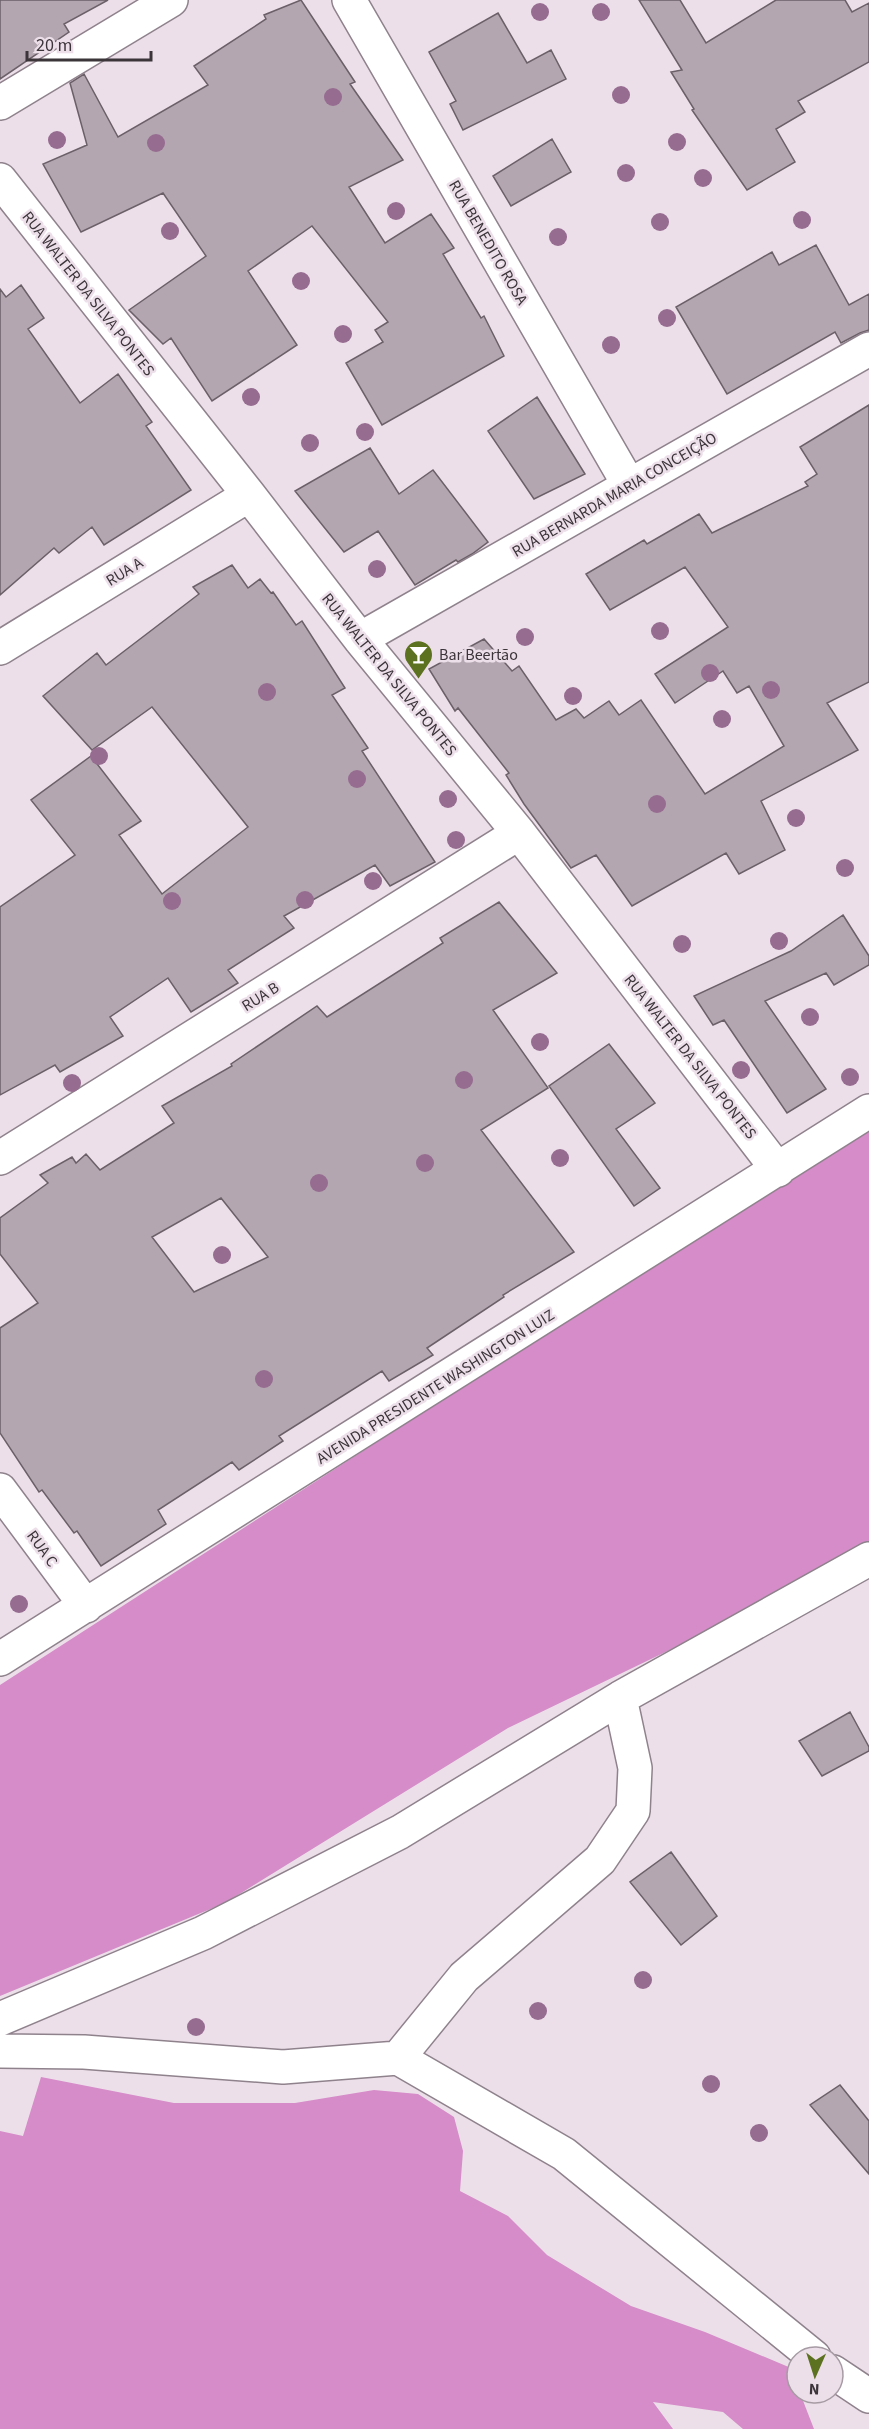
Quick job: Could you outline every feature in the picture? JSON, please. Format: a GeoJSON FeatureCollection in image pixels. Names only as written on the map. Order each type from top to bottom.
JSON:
{"type":"FeatureCollection","features":[{"type":"Feature","properties":{"kind":"street"},"geometry":{"type":"LineString","coordinates":[[0,104],[171,0]]}},
{"type":"Feature","properties":{"kind":"street","name":"RUA BENEDITO ROSA"},"geometry":{"type":"LineString","coordinates":[[349,0],[629,485]]}},
{"type":"Feature","properties":{"kind":"street","name":"RUA WALTER DA SILVA PONTES"},"geometry":{"type":"LineString","coordinates":[[0,180],[360,639],[519,833],[778,1170]]}},
{"type":"Feature","properties":{"kind":"street","name":"RUA BERNARDA MARIA CONCEIÇÃO"},"geometry":{"type":"LineString","coordinates":[[360,639],[869,349]]}},
{"type":"Feature","properties":{"kind":"street","name":"RUA A"},"geometry":{"type":"LineString","coordinates":[[0,648],[249,495]]}},
{"type":"Feature","properties":{"kind":"street","name":"RUA B"},"geometry":{"type":"LineString","coordinates":[[0,1158],[519,833]]}},
{"type":"Feature","properties":{"kind":"street","name":"AVENIDA PRESIDENTE WASHINGTON LUIZ"},"geometry":{"type":"LineString","coordinates":[[0,1659],[869,1111]]}},
{"type":"Feature","properties":{"kind":"street","name":"RUA C"},"geometry":{"type":"LineString","coordinates":[[0,1490],[86,1606]]}},
{"type":"Feature","properties":{"kind":"street"},"geometry":{"type":"LineString","coordinates":[[0,2019],[203,1933],[390,1838],[620,1698],[869,1559]]}},
{"type":"Feature","properties":{"kind":"street"},"geometry":{"type":"LineString","coordinates":[[398,2058],[464,1977],[600,1860],[633,1811],[635,1768],[620,1698]]}},
{"type":"Feature","properties":{"kind":"street"},"geometry":{"type":"LineString","coordinates":[[0,2051],[84,2052],[283,2067],[398,2058],[564,2154],[799,2345]]}},
{"type":"Feature","properties":{"kind":"street"},"geometry":{"type":"LineString","coordinates":[[845,2380],[869,2396]]}},
{"type":"Feature","properties":{"kind":"shaded area"},"geometry":{"type":"Polygon","coordinates":[[[869,1125],[869,1554],[508,1728],[225,1903],[0,1996],[0,1685],[869,1125]]]}},
{"type":"Feature","properties":{"kind":"shaded area"},"geometry":{"type":"Polygon","coordinates":[[[41,2077],[174,2103],[295,2103],[374,2090],[418,2094],[454,2117],[463,2151],[460,2191],[508,2216],[547,2255],[631,2306],[705,2332],[785,2365],[785,2405],[805,2405],[814,2429],[743,2429],[723,2412],[653,2402],[673,2429],[0,2429],[0,2131],[23,2136],[41,2077]]]}},
{"type":"Feature","properties":{"kind":"building"},"geometry":{"type":"Polygon","coordinates":[[[0,0],[108,0],[64,24],[69,32],[0,79],[0,0]]]}},
{"type":"Feature","properties":{"kind":"building"},"geometry":{"type":"Polygon","coordinates":[[[301,0],[355,82],[350,84],[403,160],[349,187],[385,243],[431,214],[454,248],[443,254],[481,318],[484,316],[504,356],[382,425],[346,363],[383,342],[375,330],[388,322],[312,226],[248,271],[297,345],[212,401],[171,338],[163,344],[129,310],[206,256],[163,193],[81,232],[43,164],[87,145],[70,83],[84,74],[118,137],[208,85],[194,66],[266,19],[264,15],[301,0]]]}},
{"type":"Feature","properties":{"kind":"building"},"geometry":{"type":"Polygon","coordinates":[[[639,0],[680,0],[706,43],[776,0],[845,0],[852,12],[869,3],[869,62],[798,101],[805,112],[776,129],[795,162],[747,190],[692,110],[694,109],[671,72],[682,70],[639,0]]]}},
{"type":"Feature","properties":{"kind":"building"},"geometry":{"type":"Polygon","coordinates":[[[498,13],[527,63],[551,50],[566,79],[463,130],[450,104],[456,101],[429,52],[498,13]]]}},
{"type":"Feature","properties":{"kind":"building"},"geometry":{"type":"Polygon","coordinates":[[[552,139],[571,172],[511,206],[493,176],[552,139]]]}},
{"type":"Feature","properties":{"kind":"building"},"geometry":{"type":"Polygon","coordinates":[[[816,245],[849,305],[869,294],[869,330],[841,343],[835,332],[727,394],[676,307],[772,252],[779,265],[816,245]]]}},
{"type":"Feature","properties":{"kind":"building"},"geometry":{"type":"Polygon","coordinates":[[[21,285],[44,318],[28,329],[80,403],[118,374],[152,422],[146,426],[191,490],[104,545],[92,527],[59,553],[54,548],[0,595],[0,289],[6,297],[21,285]]]}},
{"type":"Feature","properties":{"kind":"building"},"geometry":{"type":"Polygon","coordinates":[[[537,397],[585,474],[534,499],[488,431],[537,397]]]}},
{"type":"Feature","properties":{"kind":"building"},"geometry":{"type":"Polygon","coordinates":[[[869,405],[869,682],[827,703],[858,750],[761,801],[785,850],[739,874],[726,853],[632,906],[596,855],[571,868],[524,804],[506,775],[509,773],[458,708],[455,711],[429,669],[484,639],[512,671],[519,666],[556,720],[576,709],[584,718],[609,701],[619,715],[641,700],[705,794],[784,746],[749,686],[737,693],[723,671],[675,703],[655,674],[728,627],[685,567],[610,610],[586,574],[644,540],[647,544],[699,514],[712,533],[808,486],[805,482],[817,474],[800,447],[869,405]]]}},
{"type":"Feature","properties":{"kind":"building"},"geometry":{"type":"Polygon","coordinates":[[[370,448],[399,494],[433,470],[488,542],[472,554],[458,562],[456,560],[415,585],[378,531],[344,552],[295,491],[370,448]]]}},
{"type":"Feature","properties":{"kind":"building"},"geometry":{"type":"Polygon","coordinates":[[[232,565],[248,588],[260,579],[271,593],[273,592],[296,625],[302,621],[345,688],[332,695],[368,748],[362,751],[435,862],[390,886],[375,865],[284,916],[294,928],[228,970],[238,983],[191,1012],[168,978],[110,1017],[123,1036],[60,1072],[55,1065],[0,1095],[0,907],[75,855],[31,800],[91,756],[141,821],[119,835],[162,894],[248,827],[152,707],[92,750],[43,696],[97,653],[106,665],[199,594],[193,587],[232,565]]]}},
{"type":"Feature","properties":{"kind":"building"},"geometry":{"type":"Polygon","coordinates":[[[499,902],[557,973],[493,1010],[548,1088],[481,1130],[574,1252],[503,1295],[504,1297],[427,1348],[433,1355],[389,1381],[382,1371],[279,1436],[283,1441],[239,1470],[232,1462],[158,1510],[166,1524],[101,1566],[77,1531],[74,1533],[42,1490],[39,1492],[0,1433],[0,1328],[38,1303],[0,1254],[0,1218],[48,1183],[40,1175],[72,1157],[76,1163],[86,1154],[100,1170],[174,1123],[162,1106],[232,1066],[231,1064],[317,1006],[327,1017],[443,943],[440,938],[499,902]],[[221,1198],[152,1237],[194,1292],[268,1257],[221,1198]]]}},
{"type":"Feature","properties":{"kind":"building"},"geometry":{"type":"Polygon","coordinates":[[[843,915],[869,956],[869,965],[834,985],[826,973],[765,1001],[826,1089],[787,1113],[724,1020],[713,1025],[694,996],[791,951],[843,915]]]}},
{"type":"Feature","properties":{"kind":"building"},"geometry":{"type":"Polygon","coordinates":[[[609,1044],[655,1103],[616,1129],[660,1188],[634,1206],[549,1086],[609,1044]]]}},
{"type":"Feature","properties":{"kind":"building"},"geometry":{"type":"Polygon","coordinates":[[[850,1712],[869,1751],[822,1776],[799,1741],[850,1712]]]}},
{"type":"Feature","properties":{"kind":"building"},"geometry":{"type":"Polygon","coordinates":[[[671,1852],[717,1916],[681,1945],[630,1882],[671,1852]]]}},
{"type":"Feature","properties":{"kind":"building"},"geometry":{"type":"Polygon","coordinates":[[[840,2085],[869,2121],[869,2174],[810,2105],[840,2085]]]}},
{"type":"Feature","properties":{"kind":"place","name":"Bar Beertão"},"geometry":{"type":"Point","coordinates":[418,680]}}]}
